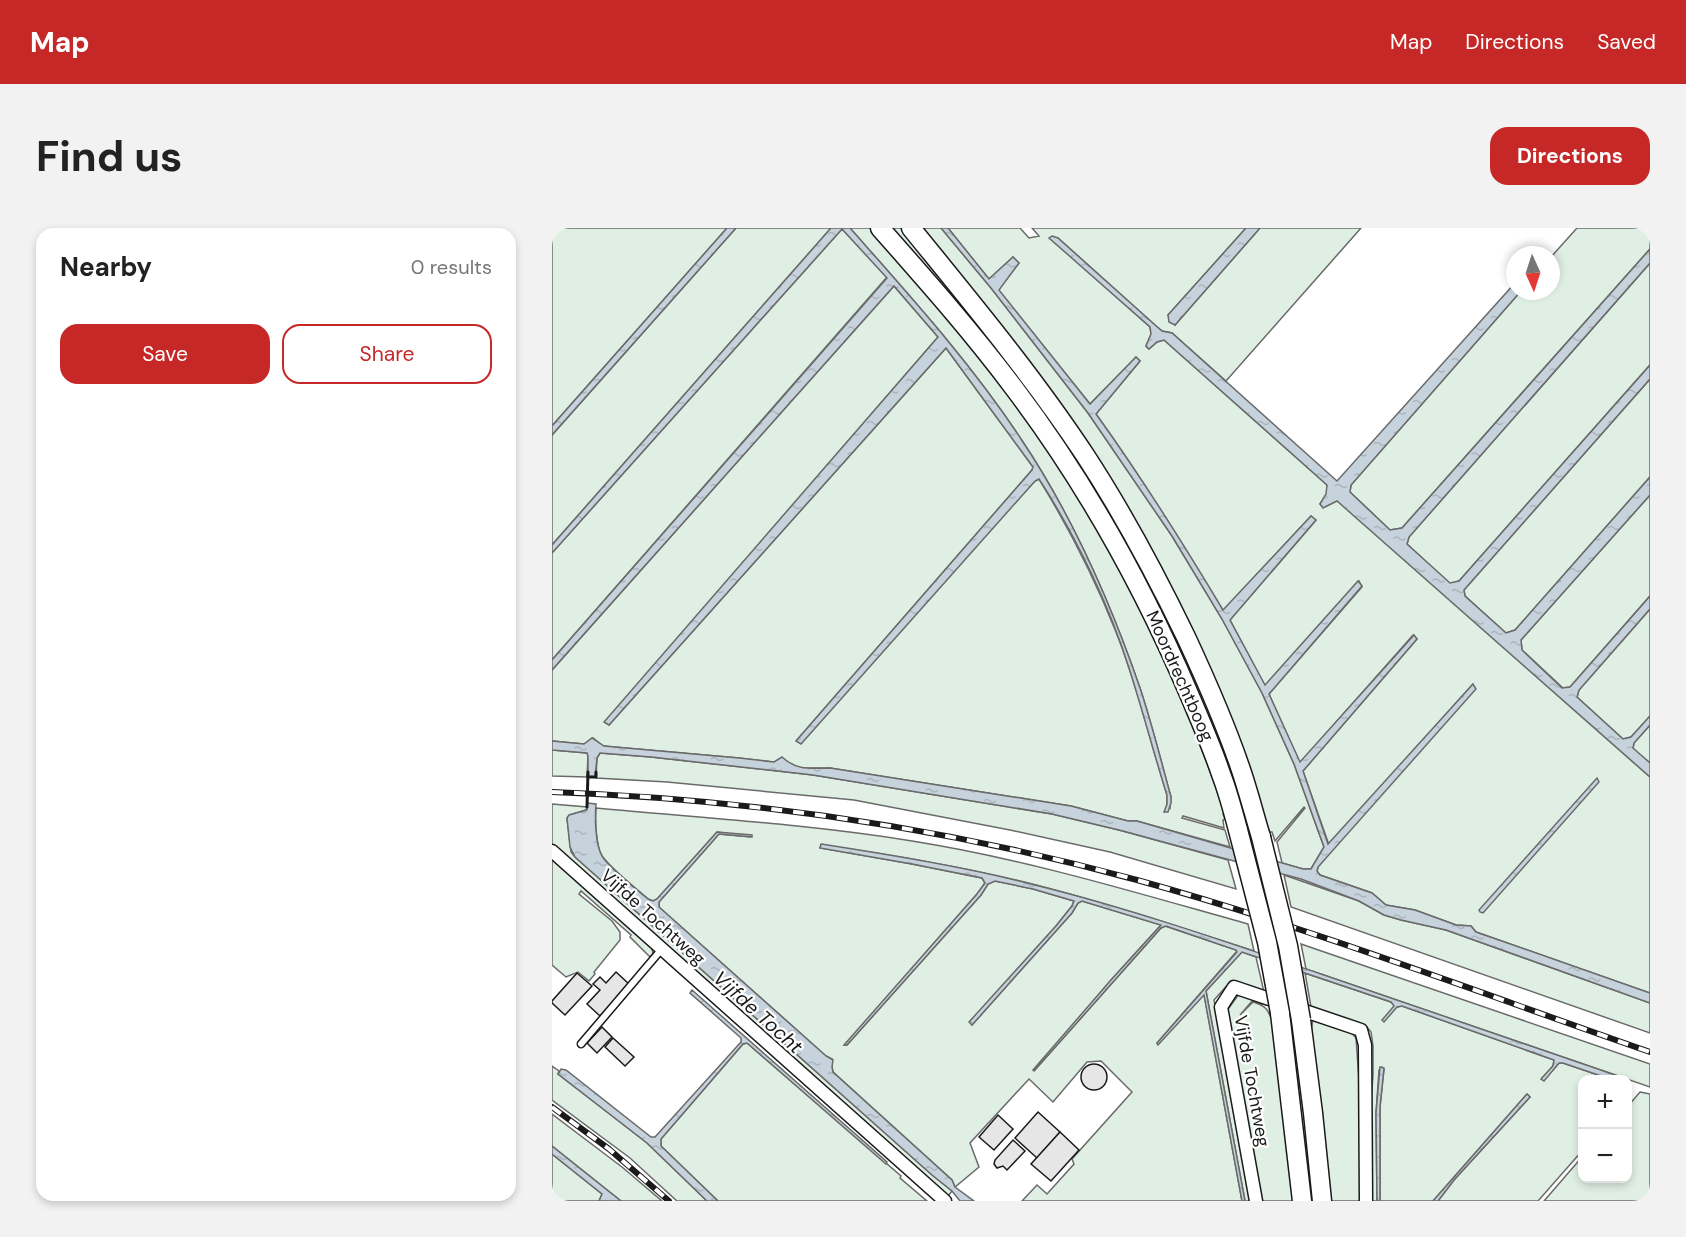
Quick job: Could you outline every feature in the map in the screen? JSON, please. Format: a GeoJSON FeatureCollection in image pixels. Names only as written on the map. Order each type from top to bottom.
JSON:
{"type":"FeatureCollection","features":[{"type":"Feature","properties":{"kind":"main road","name":"Moordrechtboog"},"geometry":{"type":"LineString","coordinates":[[880,228],[936,292],[1014,388],[1064,460],[1116,544],[1149,607],[1190,696],[1222,775],[1267,942],[1280,1013],[1302,1201]]}},
{"type":"Feature","properties":{"kind":"main road","name":"Moordrechtboog"},"geometry":{"type":"LineString","coordinates":[[910,228],[1031,377],[1085,455],[1135,537],[1173,610],[1225,726],[1262,837],[1288,946],[1301,1020],[1322,1201]]}},
{"type":"Feature","properties":{"kind":"street","name":"Vijfde Tochtweg"},"geometry":{"type":"LineString","coordinates":[[552,851],[945,1201]]}},
{"type":"Feature","properties":{"kind":"street","name":"Vijfde Tochtweg"},"geometry":{"type":"LineString","coordinates":[[1256,1201],[1221,1007],[1234,987],[1361,1030],[1365,1045],[1366,1201]]}},
{"type":"Feature","properties":{"kind":"lane"},"geometry":{"type":"LineString","coordinates":[[581,1044],[661,950]]}},
{"type":"Feature","properties":{"kind":"green space"},"geometry":{"type":"Polygon","coordinates":[[[552,228],[727,228],[552,426],[552,228]]]}},
{"type":"Feature","properties":{"kind":"green space"},"geometry":{"type":"Polygon","coordinates":[[[736,228],[831,228],[552,545],[552,435],[736,228]]]}},
{"type":"Feature","properties":{"kind":"green space"},"geometry":{"type":"Polygon","coordinates":[[[850,228],[870,228],[992,374],[1064,472],[1120,568],[1157,638],[1189,715],[1225,813],[1223,814],[1224,828],[1183,816],[1182,818],[1225,830],[1230,847],[1137,821],[1128,821],[1071,806],[830,768],[800,768],[790,764],[739,758],[603,746],[593,738],[584,744],[552,741],[552,670],[894,286],[938,337],[605,722],[609,725],[946,348],[1033,467],[1032,470],[796,741],[1039,479],[1081,554],[1124,652],[1170,808],[1171,797],[1156,742],[1128,655],[1103,591],[1057,498],[1021,439],[982,384],[939,330],[850,228]]]}},
{"type":"Feature","properties":{"kind":"green space"},"geometry":{"type":"Polygon","coordinates":[[[890,228],[901,228],[1025,381],[1089,473],[1153,585],[1210,711],[1254,837],[1247,835],[1148,588],[890,228]]]}},
{"type":"Feature","properties":{"kind":"green space"},"geometry":{"type":"Polygon","coordinates":[[[920,228],[941,228],[991,288],[1088,413],[1172,536],[1222,619],[1262,693],[1294,764],[1324,847],[1311,869],[1282,863],[1277,842],[1305,808],[1275,841],[1265,823],[1185,616],[920,228]]]}},
{"type":"Feature","properties":{"kind":"green space"},"geometry":{"type":"Polygon","coordinates":[[[948,228],[1020,228],[1029,238],[1039,236],[1032,228],[1246,228],[1168,315],[1175,325],[1260,228],[1361,228],[1226,381],[1172,333],[1162,331],[1058,238],[1053,240],[1150,327],[1151,334],[1146,346],[1149,349],[1157,342],[1164,340],[1327,485],[1327,494],[1320,504],[1323,507],[1337,500],[1650,777],[1650,993],[1476,932],[1471,926],[1456,925],[1415,910],[1386,905],[1372,893],[1317,872],[1318,867],[1473,684],[1329,845],[1303,771],[1417,639],[1413,635],[1300,763],[1269,694],[1362,587],[1359,581],[1265,686],[1230,620],[1316,520],[1311,516],[1223,611],[1162,511],[1096,414],[1140,361],[1136,357],[1090,404],[998,290],[1019,263],[1013,257],[989,279],[948,228]]]}},
{"type":"Feature","properties":{"kind":"green space"},"geometry":{"type":"Polygon","coordinates":[[[1577,228],[1650,228],[1650,249],[1402,528],[1390,530],[1350,492],[1351,485],[1513,300],[1560,300],[1560,247],[1577,228]]]}},
{"type":"Feature","properties":{"kind":"green space"},"geometry":{"type":"Polygon","coordinates":[[[842,229],[887,277],[552,660],[552,553],[842,229]]]}},
{"type":"Feature","properties":{"kind":"green space"},"geometry":{"type":"Polygon","coordinates":[[[1650,263],[1650,365],[1459,581],[1450,584],[1407,544],[1409,537],[1650,263]]]}},
{"type":"Feature","properties":{"kind":"green space"},"geometry":{"type":"Polygon","coordinates":[[[1650,379],[1650,477],[1515,630],[1506,633],[1465,596],[1464,590],[1650,379]]]}},
{"type":"Feature","properties":{"kind":"green space"},"geometry":{"type":"Polygon","coordinates":[[[1650,495],[1650,596],[1570,687],[1563,688],[1522,650],[1521,640],[1650,495]]]}},
{"type":"Feature","properties":{"kind":"green space"},"geometry":{"type":"Polygon","coordinates":[[[1650,609],[1650,716],[1631,737],[1623,739],[1577,697],[1579,690],[1650,609]]]}},
{"type":"Feature","properties":{"kind":"green space"},"geometry":{"type":"Polygon","coordinates":[[[1650,725],[1650,763],[1633,749],[1634,743],[1650,725]]]}},
{"type":"Feature","properties":{"kind":"green space"},"geometry":{"type":"Polygon","coordinates":[[[552,750],[587,753],[587,777],[552,776],[552,750]]]}},
{"type":"Feature","properties":{"kind":"green space"},"geometry":{"type":"Polygon","coordinates":[[[600,753],[813,775],[1052,814],[1228,860],[1236,889],[1110,852],[854,800],[667,782],[596,778],[597,758],[600,753]]]}},
{"type":"Feature","properties":{"kind":"green space"},"geometry":{"type":"Polygon","coordinates":[[[552,804],[587,807],[586,810],[567,818],[571,852],[575,857],[952,1191],[949,1195],[945,1195],[552,846],[552,804]]]}},
{"type":"Feature","properties":{"kind":"green space"},"geometry":{"type":"Polygon","coordinates":[[[596,808],[834,830],[955,848],[1081,878],[1248,924],[1254,951],[1119,908],[1010,879],[875,853],[821,845],[820,848],[982,878],[985,883],[845,1045],[981,895],[988,884],[995,881],[1074,901],[1056,926],[970,1022],[972,1025],[1072,913],[1078,903],[1082,901],[1161,925],[1034,1071],[1161,928],[1165,926],[1236,950],[1157,1043],[1204,994],[1242,1201],[1022,1201],[1037,1185],[1047,1194],[1074,1164],[1072,1159],[1132,1092],[1101,1061],[1087,1062],[1053,1102],[1029,1079],[970,1143],[979,1167],[955,1187],[952,1180],[833,1072],[832,1059],[659,907],[659,902],[719,834],[751,837],[717,832],[653,901],[624,878],[602,856],[597,840],[596,808]]]}},
{"type":"Feature","properties":{"kind":"green space"},"geometry":{"type":"Polygon","coordinates":[[[552,857],[648,943],[653,954],[650,957],[630,937],[631,935],[581,891],[579,894],[612,921],[620,932],[620,940],[589,981],[578,972],[566,977],[552,965],[552,857]]]}},
{"type":"Feature","properties":{"kind":"green space"},"geometry":{"type":"Polygon","coordinates":[[[1284,875],[1359,901],[1384,915],[1446,930],[1650,1003],[1650,1033],[1291,907],[1284,875]]]}},
{"type":"Feature","properties":{"kind":"green space"},"geometry":{"type":"Polygon","coordinates":[[[1301,944],[1650,1064],[1650,1087],[1632,1081],[1632,1075],[1615,1075],[1306,969],[1301,944]]]}},
{"type":"Feature","properties":{"kind":"green space"},"geometry":{"type":"Polygon","coordinates":[[[1242,952],[1256,957],[1264,992],[1231,981],[1214,1000],[1251,1201],[1245,1201],[1206,991],[1242,952]]]}},
{"type":"Feature","properties":{"kind":"green space"},"geometry":{"type":"Polygon","coordinates":[[[1305,973],[1554,1060],[1553,1066],[1542,1078],[1544,1080],[1559,1063],[1598,1075],[1578,1075],[1578,1156],[1538,1201],[1438,1201],[1454,1180],[1530,1097],[1527,1094],[1433,1201],[1380,1201],[1380,1107],[1384,1069],[1382,1067],[1379,1070],[1376,1113],[1377,1201],[1371,1201],[1370,1115],[1373,1046],[1371,1032],[1360,1023],[1311,1007],[1305,973]]]}},
{"type":"Feature","properties":{"kind":"green space"},"geometry":{"type":"Polygon","coordinates":[[[1239,994],[1264,1002],[1266,1005],[1252,1001],[1240,1015],[1253,1002],[1267,1010],[1274,1026],[1294,1201],[1261,1201],[1226,1012],[1239,994]]]}},
{"type":"Feature","properties":{"kind":"green space"},"geometry":{"type":"Polygon","coordinates":[[[1288,1016],[1294,1018],[1315,1201],[1310,1201],[1288,1016]]]}},
{"type":"Feature","properties":{"kind":"green space"},"geometry":{"type":"Polygon","coordinates":[[[1313,1018],[1350,1031],[1356,1038],[1360,1094],[1361,1201],[1330,1201],[1311,1032],[1313,1018]]]}},
{"type":"Feature","properties":{"kind":"green space"},"geometry":{"type":"Polygon","coordinates":[[[747,1043],[927,1201],[718,1201],[661,1146],[661,1139],[743,1044],[747,1043]]]}},
{"type":"Feature","properties":{"kind":"green space"},"geometry":{"type":"Polygon","coordinates":[[[552,1066],[559,1071],[558,1074],[647,1143],[707,1201],[677,1201],[630,1158],[552,1100],[552,1066]]]}},
{"type":"Feature","properties":{"kind":"green space"},"geometry":{"type":"Polygon","coordinates":[[[1640,1092],[1650,1094],[1650,1192],[1642,1201],[1544,1201],[1578,1162],[1578,1183],[1632,1183],[1632,1101],[1640,1092]]]}},
{"type":"Feature","properties":{"kind":"green space"},"geometry":{"type":"Polygon","coordinates":[[[552,1114],[622,1167],[662,1201],[621,1201],[552,1146],[552,1114]]]}},
{"type":"Feature","properties":{"kind":"green space"},"geometry":{"type":"Polygon","coordinates":[[[552,1154],[602,1194],[599,1201],[552,1201],[552,1154]]]}},
{"type":"Feature","properties":{"kind":"water"},"geometry":{"type":"Polygon","coordinates":[[[727,228],[736,228],[552,435],[552,426],[727,228]]]}},
{"type":"Feature","properties":{"kind":"water"},"geometry":{"type":"Polygon","coordinates":[[[831,228],[850,228],[895,279],[982,384],[1040,468],[1073,528],[1116,623],[1140,688],[1171,797],[1168,812],[1164,812],[1167,795],[1113,622],[1079,548],[1039,479],[801,744],[796,741],[1032,470],[1033,467],[946,348],[609,725],[604,722],[938,337],[894,286],[552,670],[552,660],[887,278],[842,229],[552,553],[552,545],[831,228]]]}},
{"type":"Feature","properties":{"kind":"water"},"geometry":{"type":"Polygon","coordinates":[[[941,228],[948,228],[989,279],[1013,257],[1019,263],[999,290],[1090,404],[1136,357],[1140,361],[1096,414],[1162,511],[1223,610],[1311,516],[1316,520],[1230,620],[1265,685],[1358,581],[1362,586],[1269,694],[1300,762],[1414,635],[1417,639],[1303,771],[1328,844],[1473,684],[1476,689],[1318,867],[1317,871],[1320,875],[1372,893],[1386,905],[1415,910],[1456,925],[1471,926],[1476,932],[1650,993],[1650,1003],[1446,930],[1384,915],[1359,901],[1301,879],[1052,814],[813,775],[651,757],[600,753],[597,758],[595,777],[588,777],[587,753],[552,750],[552,741],[584,744],[592,738],[604,746],[774,762],[782,757],[793,765],[804,768],[830,768],[1071,806],[1128,821],[1137,821],[1303,869],[1311,869],[1324,847],[1294,764],[1262,693],[1222,619],[1172,536],[1088,413],[991,288],[941,228]]]}},
{"type":"Feature","properties":{"kind":"water"},"geometry":{"type":"Polygon","coordinates":[[[1246,228],[1260,228],[1175,325],[1169,322],[1168,315],[1246,228]]]}},
{"type":"Feature","properties":{"kind":"water"},"geometry":{"type":"Polygon","coordinates":[[[1052,236],[1058,238],[1162,331],[1172,333],[1337,481],[1506,293],[1506,300],[1513,300],[1351,485],[1350,492],[1390,530],[1402,528],[1650,249],[1650,263],[1409,537],[1407,544],[1450,583],[1459,581],[1650,365],[1650,379],[1464,590],[1465,596],[1506,633],[1515,630],[1650,477],[1650,495],[1521,640],[1522,650],[1562,688],[1570,687],[1650,596],[1650,609],[1579,690],[1577,697],[1623,739],[1631,737],[1650,716],[1650,725],[1634,743],[1633,748],[1650,763],[1650,777],[1337,501],[1323,508],[1320,504],[1326,494],[1327,485],[1164,340],[1157,342],[1149,349],[1146,346],[1151,334],[1150,327],[1049,238],[1052,236]]]}},
{"type":"Feature","properties":{"kind":"water"},"geometry":{"type":"Polygon","coordinates":[[[1597,778],[1599,782],[1483,913],[1480,912],[1479,910],[1597,778]]]}},
{"type":"Feature","properties":{"kind":"water","name":"Vijfde Tocht"},"geometry":{"type":"Polygon","coordinates":[[[587,803],[596,804],[597,838],[602,856],[624,879],[653,901],[717,832],[752,835],[752,837],[719,834],[659,902],[659,907],[833,1060],[833,1072],[952,1180],[955,1187],[974,1201],[960,1201],[952,1191],[575,857],[570,847],[567,818],[569,815],[587,810],[587,803]]]}},
{"type":"Feature","properties":{"kind":"water"},"geometry":{"type":"Polygon","coordinates":[[[821,844],[982,873],[1107,905],[1179,926],[1615,1075],[1598,1075],[1559,1063],[1544,1081],[1541,1079],[1553,1066],[1554,1060],[1402,1006],[1397,1007],[1384,1022],[1382,1020],[1394,1006],[1391,1002],[1242,952],[1206,991],[1245,1201],[1242,1201],[1204,995],[1158,1045],[1157,1043],[1237,952],[1236,950],[1166,926],[1161,928],[1034,1071],[1161,925],[1082,901],[1078,903],[1072,913],[972,1025],[969,1022],[1056,926],[1074,901],[995,881],[988,884],[981,895],[847,1045],[844,1045],[985,883],[982,878],[820,848],[821,844]]]}},
{"type":"Feature","properties":{"kind":"water"},"geometry":{"type":"Polygon","coordinates":[[[692,990],[887,1162],[886,1164],[747,1043],[743,1044],[661,1139],[661,1146],[718,1201],[707,1201],[647,1143],[558,1074],[561,1069],[566,1070],[651,1137],[655,1137],[741,1042],[741,1038],[690,993],[692,990]]]}},
{"type":"Feature","properties":{"kind":"water"},"geometry":{"type":"Polygon","coordinates":[[[1380,1067],[1384,1068],[1380,1107],[1380,1201],[1377,1201],[1376,1113],[1380,1067]]]}},
{"type":"Feature","properties":{"kind":"water"},"geometry":{"type":"Polygon","coordinates":[[[1527,1094],[1530,1097],[1454,1180],[1438,1201],[1433,1201],[1527,1094]]]}},
{"type":"Feature","properties":{"kind":"water"},"geometry":{"type":"Polygon","coordinates":[[[552,1146],[621,1201],[599,1201],[602,1194],[552,1154],[552,1146]]]}},
{"type":"Feature","properties":{"kind":"building"},"geometry":{"type":"Polygon","coordinates":[[[616,972],[629,984],[600,1016],[587,1004],[600,990],[593,984],[600,977],[606,983],[616,972]]]}},
{"type":"Feature","properties":{"kind":"building"},"geometry":{"type":"Polygon","coordinates":[[[577,973],[592,986],[565,1015],[552,1001],[577,973]]]}},
{"type":"Feature","properties":{"kind":"building"},"geometry":{"type":"Polygon","coordinates":[[[602,1027],[612,1037],[597,1053],[587,1043],[602,1027]]]}},
{"type":"Feature","properties":{"kind":"building"},"geometry":{"type":"Polygon","coordinates":[[[613,1038],[634,1057],[625,1066],[605,1047],[613,1038]]]}},
{"type":"Feature","properties":{"kind":"building"},"geometry":{"type":"Polygon","coordinates":[[[1094,1064],[1103,1068],[1107,1077],[1103,1086],[1094,1090],[1085,1086],[1081,1077],[1085,1068],[1094,1064]]]}},
{"type":"Feature","properties":{"kind":"building"},"geometry":{"type":"Polygon","coordinates":[[[1038,1112],[1060,1132],[1037,1158],[1015,1138],[1038,1112]]]}},
{"type":"Feature","properties":{"kind":"building"},"geometry":{"type":"Polygon","coordinates":[[[998,1115],[1013,1129],[994,1150],[979,1137],[998,1115]]]}},
{"type":"Feature","properties":{"kind":"building"},"geometry":{"type":"Polygon","coordinates":[[[1060,1132],[1079,1150],[1051,1181],[1031,1164],[1060,1132]]]}},
{"type":"Feature","properties":{"kind":"building"},"geometry":{"type":"Polygon","coordinates":[[[1013,1140],[1025,1151],[1007,1170],[1003,1166],[997,1168],[994,1164],[995,1160],[1013,1140]]]}},
{"type":"Feature","properties":{"kind":"railway"},"geometry":{"type":"LineString","coordinates":[[552,792],[700,801],[847,819],[993,845],[1065,862],[1137,880],[1267,919],[1650,1052]]}},
{"type":"Feature","properties":{"kind":"railway"},"geometry":{"type":"LineString","coordinates":[[552,1107],[609,1149],[669,1201]]}},
{"type":"Feature","properties":{"kind":"wall"},"geometry":{"type":"LineString","coordinates":[[587,807],[588,772]]}},
{"type":"Feature","properties":{"kind":"wall"},"geometry":{"type":"LineString","coordinates":[[588,776],[596,777],[596,772]]}}]}
